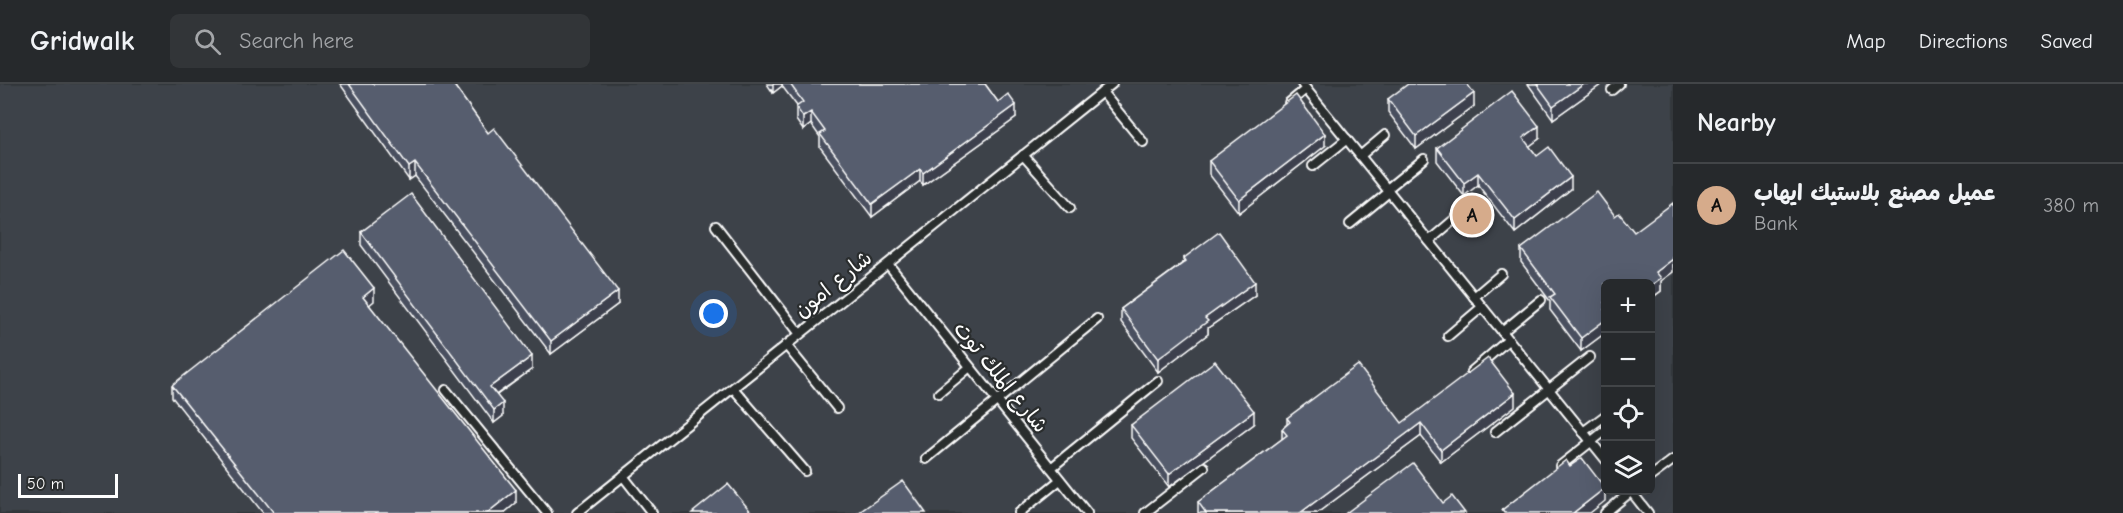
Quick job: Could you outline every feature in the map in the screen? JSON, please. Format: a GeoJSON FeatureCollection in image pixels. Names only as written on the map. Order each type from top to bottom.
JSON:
{"type":"FeatureCollection","features":[{"type":"Feature","properties":{"kind":"lane","name":"شارع امون"},"geometry":{"type":"LineString","coordinates":[[577,513],[1112,84]]}},
{"type":"Feature","properties":{"kind":"lane"},"geometry":{"type":"LineString","coordinates":[[1612,90],[1619,84]]}},
{"type":"Feature","properties":{"kind":"lane"},"geometry":{"type":"LineString","coordinates":[[1282,108],[1304,86],[1601,455]]}},
{"type":"Feature","properties":{"kind":"lane"},"geometry":{"type":"LineString","coordinates":[[1102,92],[1143,142]]}},
{"type":"Feature","properties":{"kind":"lane"},"geometry":{"type":"LineString","coordinates":[[1360,156],[1385,135]]}},
{"type":"Feature","properties":{"kind":"lane"},"geometry":{"type":"LineString","coordinates":[[1313,165],[1347,139]]}},
{"type":"Feature","properties":{"kind":"lane"},"geometry":{"type":"LineString","coordinates":[[1023,155],[1070,208]]}},
{"type":"Feature","properties":{"kind":"lane"},"geometry":{"type":"LineString","coordinates":[[1350,224],[1424,159]]}},
{"type":"Feature","properties":{"kind":"lane"},"geometry":{"type":"LineString","coordinates":[[1429,241],[1463,212]]}},
{"type":"Feature","properties":{"kind":"lane"},"geometry":{"type":"LineString","coordinates":[[716,226],[800,334]]}},
{"type":"Feature","properties":{"kind":"lane","name":"شارع الملك توت"},"geometry":{"type":"LineString","coordinates":[[888,264],[1087,513]]}},
{"type":"Feature","properties":{"kind":"lane"},"geometry":{"type":"LineString","coordinates":[[1474,297],[1501,274]]}},
{"type":"Feature","properties":{"kind":"lane"},"geometry":{"type":"LineString","coordinates":[[1502,332],[1541,300]]}},
{"type":"Feature","properties":{"kind":"lane"},"geometry":{"type":"LineString","coordinates":[[1448,336],[1482,307]]}},
{"type":"Feature","properties":{"kind":"lane"},"geometry":{"type":"LineString","coordinates":[[926,459],[1097,319]]}},
{"type":"Feature","properties":{"kind":"lane"},"geometry":{"type":"LineString","coordinates":[[1466,376],[1508,340]]}},
{"type":"Feature","properties":{"kind":"lane"},"geometry":{"type":"LineString","coordinates":[[786,345],[837,408]]}},
{"type":"Feature","properties":{"kind":"lane"},"geometry":{"type":"LineString","coordinates":[[1495,432],[1590,357]]}},
{"type":"Feature","properties":{"kind":"lane"},"geometry":{"type":"LineString","coordinates":[[939,393],[970,367]]}},
{"type":"Feature","properties":{"kind":"lane"},"geometry":{"type":"LineString","coordinates":[[1051,468],[1158,381]]}},
{"type":"Feature","properties":{"kind":"lane"},"geometry":{"type":"LineString","coordinates":[[733,388],[805,471]]}},
{"type":"Feature","properties":{"kind":"lane"},"geometry":{"type":"LineString","coordinates":[[446,390],[547,513]]}},
{"type":"Feature","properties":{"kind":"lane"},"geometry":{"type":"LineString","coordinates":[[1583,432],[1601,418]]}},
{"type":"Feature","properties":{"kind":"lane"},"geometry":{"type":"LineString","coordinates":[[1555,470],[1601,433]]}},
{"type":"Feature","properties":{"kind":"lane"},"geometry":{"type":"LineString","coordinates":[[1655,473],[1673,460]]}},
{"type":"Feature","properties":{"kind":"lane"},"geometry":{"type":"LineString","coordinates":[[1145,513],[1204,467]]}},
{"type":"Feature","properties":{"kind":"lane"},"geometry":{"type":"LineString","coordinates":[[623,476],[652,513]]}},
{"type":"Feature","properties":{"kind":"lane"},"geometry":{"type":"LineString","coordinates":[[1020,513],[1060,480]]}},
{"type":"Feature","properties":{"kind":"lane"},"geometry":{"type":"LineString","coordinates":[[1605,513],[1626,495]]}},
{"type":"Feature","properties":{"kind":"lane"},"geometry":{"type":"LineString","coordinates":[[1634,495],[1648,513]]}},
{"type":"Feature","properties":{"kind":"shaded area"},"geometry":{"type":"Polygon","coordinates":[[[0,84],[1673,84],[1673,513],[0,513],[0,84]]]}},
{"type":"Feature","properties":{"kind":"building"},"geometry":{"type":"Polygon","coordinates":[[[349,84],[453,84],[488,133],[494,128],[618,291],[551,341],[415,163],[409,167],[349,84]]]}},
{"type":"Feature","properties":{"kind":"building"},"geometry":{"type":"Polygon","coordinates":[[[790,84],[985,84],[998,102],[1008,94],[1016,105],[923,173],[920,169],[872,204],[820,134],[825,131],[811,112],[803,117],[796,107],[803,102],[790,84]]]}},
{"type":"Feature","properties":{"kind":"building"},"geometry":{"type":"Polygon","coordinates":[[[1408,84],[1467,84],[1474,93],[1416,136],[1388,99],[1408,84]]]}},
{"type":"Feature","properties":{"kind":"building"},"geometry":{"type":"Polygon","coordinates":[[[1537,84],[1584,84],[1553,106],[1537,84]]]}},
{"type":"Feature","properties":{"kind":"building"},"geometry":{"type":"Polygon","coordinates":[[[1512,91],[1539,126],[1523,138],[1537,156],[1549,147],[1571,177],[1515,220],[1478,173],[1464,183],[1437,148],[1512,91]]]}},
{"type":"Feature","properties":{"kind":"building"},"geometry":{"type":"Polygon","coordinates":[[[1296,95],[1325,134],[1239,200],[1209,161],[1296,95]]]}},
{"type":"Feature","properties":{"kind":"building"},"geometry":{"type":"Polygon","coordinates":[[[1597,192],[1615,216],[1619,213],[1634,232],[1673,203],[1673,259],[1656,272],[1661,278],[1655,282],[1655,279],[1601,279],[1601,323],[1581,338],[1550,297],[1555,294],[1521,249],[1597,192]]]}},
{"type":"Feature","properties":{"kind":"building"},"geometry":{"type":"Polygon","coordinates":[[[411,194],[532,356],[490,387],[503,403],[494,410],[361,232],[411,194]]]}},
{"type":"Feature","properties":{"kind":"building"},"geometry":{"type":"Polygon","coordinates":[[[1219,232],[1255,282],[1205,318],[1208,321],[1158,359],[1121,309],[1186,261],[1184,258],[1219,232]]]}},
{"type":"Feature","properties":{"kind":"building"},"geometry":{"type":"Polygon","coordinates":[[[344,250],[374,288],[363,297],[516,490],[487,513],[274,513],[172,385],[344,250]]]}},
{"type":"Feature","properties":{"kind":"building"},"geometry":{"type":"Polygon","coordinates":[[[1488,358],[1515,393],[1441,450],[1421,423],[1300,513],[1206,513],[1198,502],[1287,435],[1282,429],[1290,422],[1287,418],[1358,365],[1402,423],[1488,358]]]}},
{"type":"Feature","properties":{"kind":"building"},"geometry":{"type":"Polygon","coordinates":[[[1215,361],[1254,411],[1169,474],[1131,425],[1215,361]]]}},
{"type":"Feature","properties":{"kind":"building"},"geometry":{"type":"Polygon","coordinates":[[[1582,458],[1601,483],[1601,491],[1573,513],[1504,513],[1502,510],[1566,460],[1570,466],[1582,458]]]}},
{"type":"Feature","properties":{"kind":"building"},"geometry":{"type":"Polygon","coordinates":[[[1413,463],[1443,503],[1452,496],[1465,513],[1346,513],[1413,463]]]}},
{"type":"Feature","properties":{"kind":"building"},"geometry":{"type":"Polygon","coordinates":[[[903,481],[926,513],[858,513],[903,481]]]}},
{"type":"Feature","properties":{"kind":"building"},"geometry":{"type":"Polygon","coordinates":[[[728,484],[752,513],[692,513],[728,484]]]}},
{"type":"Feature","properties":{"kind":"place","name":"عميل مصنع بلاستيك ايهاب"},"geometry":{"type":"Point","coordinates":[1472,215]}}]}
